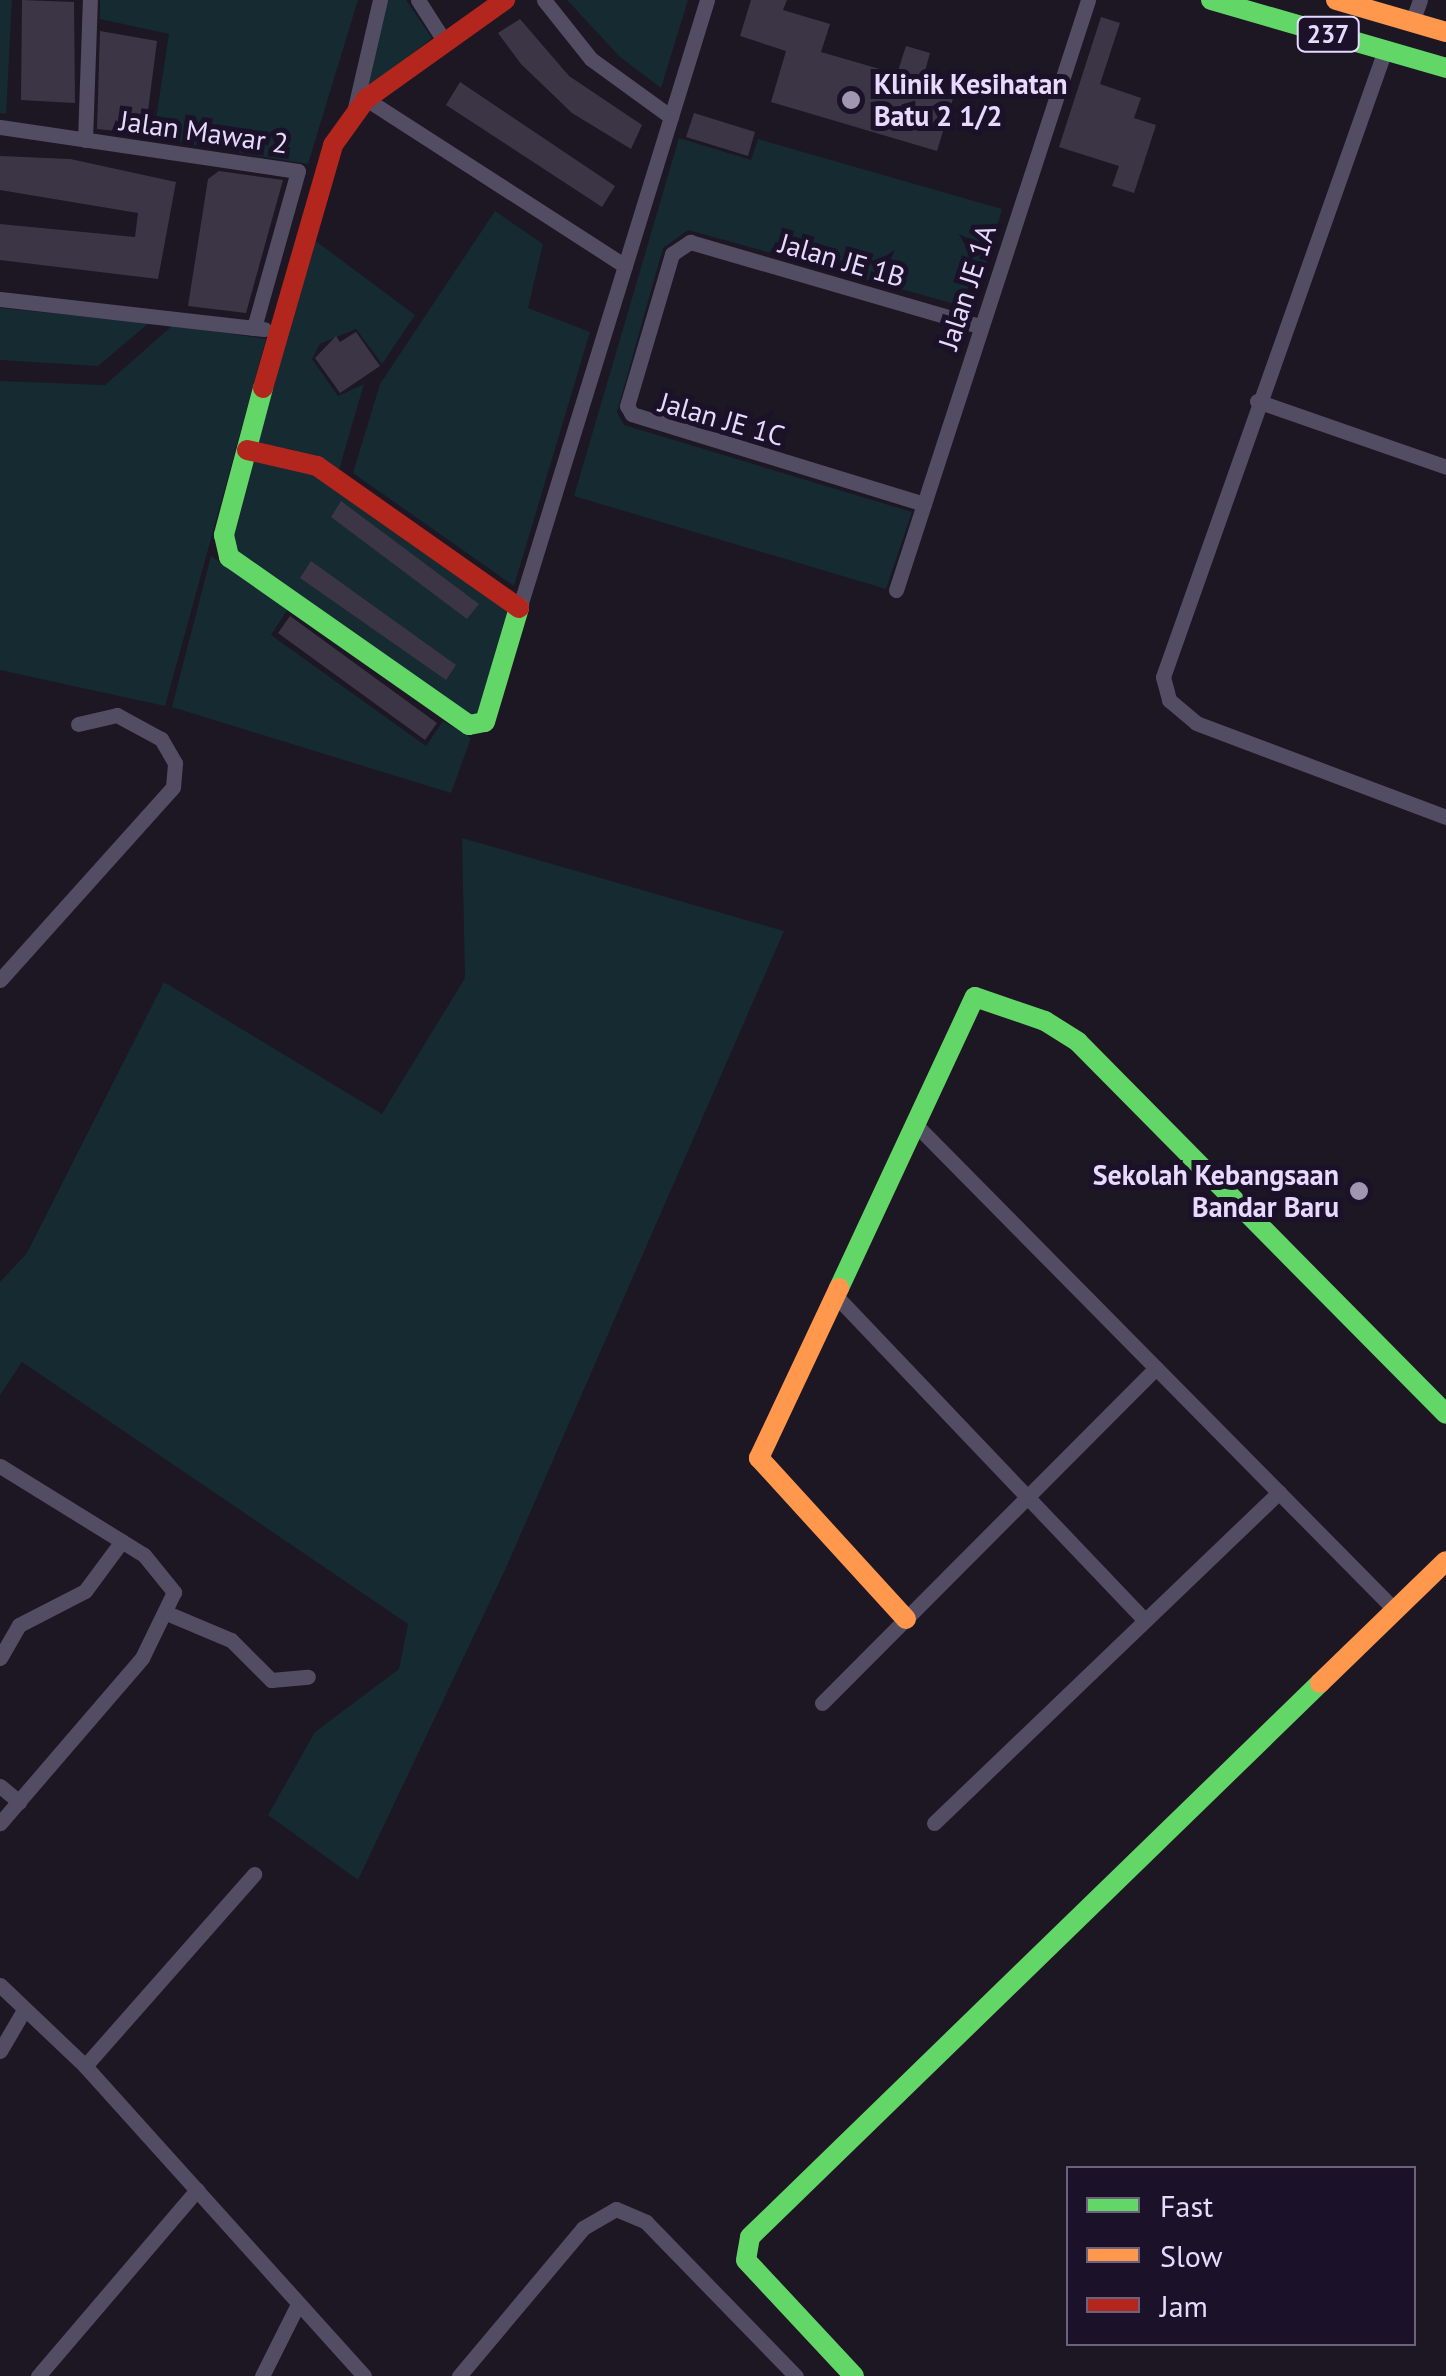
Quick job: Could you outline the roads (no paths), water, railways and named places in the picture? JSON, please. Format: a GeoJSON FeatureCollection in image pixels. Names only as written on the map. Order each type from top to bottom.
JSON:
{"type":"FeatureCollection","features":[{"type":"Feature","properties":{"kind":"street"},"geometry":{"type":"LineString","coordinates":[[85,140],[90,0]]}},
{"type":"Feature","properties":{"kind":"street"},"geometry":{"type":"LineString","coordinates":[[360,107],[380,0]]}},
{"type":"Feature","properties":{"kind":"street"},"geometry":{"type":"LineString","coordinates":[[418,0],[443,39]]}},
{"type":"Feature","properties":{"kind":"street"},"geometry":{"type":"LineString","coordinates":[[506,0],[443,39],[360,107],[328,157],[224,535],[228,557],[469,725],[485,722],[707,0]]}},
{"type":"Feature","properties":{"kind":"street"},"geometry":{"type":"LineString","coordinates":[[544,0],[591,59],[671,116]]}},
{"type":"Feature","properties":{"kind":"street","name":"Jalan JE 1A"},"geometry":{"type":"LineString","coordinates":[[896,590],[1088,0]]}},
{"type":"Feature","properties":{"kind":"street","name":"237"},"geometry":{"type":"LineString","coordinates":[[1211,0],[1446,68]]}},
{"type":"Feature","properties":{"kind":"street","name":"237"},"geometry":{"type":"LineString","coordinates":[[1336,0],[1446,32]]}},
{"type":"Feature","properties":{"kind":"street"},"geometry":{"type":"LineString","coordinates":[[1412,22],[1420,0]]}},
{"type":"Feature","properties":{"kind":"street"},"geometry":{"type":"LineString","coordinates":[[1385,50],[1165,665],[1168,700],[1196,723],[1446,817]]}},
{"type":"Feature","properties":{"kind":"street"},"geometry":{"type":"LineString","coordinates":[[360,107],[625,266]]}},
{"type":"Feature","properties":{"kind":"street","name":"Jalan Mawar 2"},"geometry":{"type":"LineString","coordinates":[[0,127],[298,171],[254,328]]}},
{"type":"Feature","properties":{"kind":"street","name":"Jalan JE 1B"},"geometry":{"type":"LineString","coordinates":[[690,242],[980,326]]}},
{"type":"Feature","properties":{"kind":"street","name":"Jalan JE 1C"},"geometry":{"type":"LineString","coordinates":[[690,242],[672,254],[627,406],[632,414],[924,504]]}},
{"type":"Feature","properties":{"kind":"street"},"geometry":{"type":"LineString","coordinates":[[0,299],[278,331]]}},
{"type":"Feature","properties":{"kind":"street"},"geometry":{"type":"LineString","coordinates":[[1257,401],[1446,467]]}},
{"type":"Feature","properties":{"kind":"street"},"geometry":{"type":"LineString","coordinates":[[247,450],[318,466],[520,606]]}},
{"type":"Feature","properties":{"kind":"street"},"geometry":{"type":"LineString","coordinates":[[0,980],[172,786],[175,763],[161,738],[118,715],[78,724]]}},
{"type":"Feature","properties":{"kind":"street"},"geometry":{"type":"LineString","coordinates":[[906,1619],[759,1458],[975,996],[1063,1030],[1446,1414]]}},
{"type":"Feature","properties":{"kind":"street"},"geometry":{"type":"LineString","coordinates":[[915,1124],[1395,1610]]}},
{"type":"Feature","properties":{"kind":"street"},"geometry":{"type":"LineString","coordinates":[[835,1296],[1030,1494],[1145,1620]]}},
{"type":"Feature","properties":{"kind":"street"},"geometry":{"type":"LineString","coordinates":[[822,1703],[1156,1368]]}},
{"type":"Feature","properties":{"kind":"street"},"geometry":{"type":"LineString","coordinates":[[0,1466],[122,1541],[164,1574],[174,1592],[169,1614],[142,1658],[0,1823]]}},
{"type":"Feature","properties":{"kind":"street"},"geometry":{"type":"LineString","coordinates":[[934,1823],[1279,1492]]}},
{"type":"Feature","properties":{"kind":"street"},"geometry":{"type":"LineString","coordinates":[[0,1658],[19,1625],[77,1598],[122,1541]]}},
{"type":"Feature","properties":{"kind":"street"},"geometry":{"type":"LineString","coordinates":[[854,2376],[746,2260],[750,2238],[1446,1560]]}},
{"type":"Feature","properties":{"kind":"street"},"geometry":{"type":"LineString","coordinates":[[169,1614],[231,1640],[271,1680],[308,1677]]}},
{"type":"Feature","properties":{"kind":"street"},"geometry":{"type":"LineString","coordinates":[[0,1786],[19,1802]]}},
{"type":"Feature","properties":{"kind":"street"},"geometry":{"type":"LineString","coordinates":[[85,2066],[254,1874]]}},
{"type":"Feature","properties":{"kind":"street"},"geometry":{"type":"LineString","coordinates":[[0,1985],[85,2066],[364,2376]]}},
{"type":"Feature","properties":{"kind":"street"},"geometry":{"type":"LineString","coordinates":[[0,2051],[24,2010]]}},
{"type":"Feature","properties":{"kind":"street"},"geometry":{"type":"LineString","coordinates":[[38,2376],[196,2190]]}},
{"type":"Feature","properties":{"kind":"street"},"geometry":{"type":"LineString","coordinates":[[460,2376],[583,2228],[616,2209],[646,2222],[796,2376]]}},
{"type":"Feature","properties":{"kind":"street"},"geometry":{"type":"LineString","coordinates":[[262,2376],[297,2306]]}},
{"type":"Feature","properties":{"kind":"place","name":"Klinik Kesihatan Batu 2 1/2"},"geometry":{"type":"Point","coordinates":[851,100]}},
{"type":"Feature","properties":{"kind":"place","name":"Sekolah Kebangsaan Bandar Baru"},"geometry":{"type":"Point","coordinates":[1359,1191]}}]}
